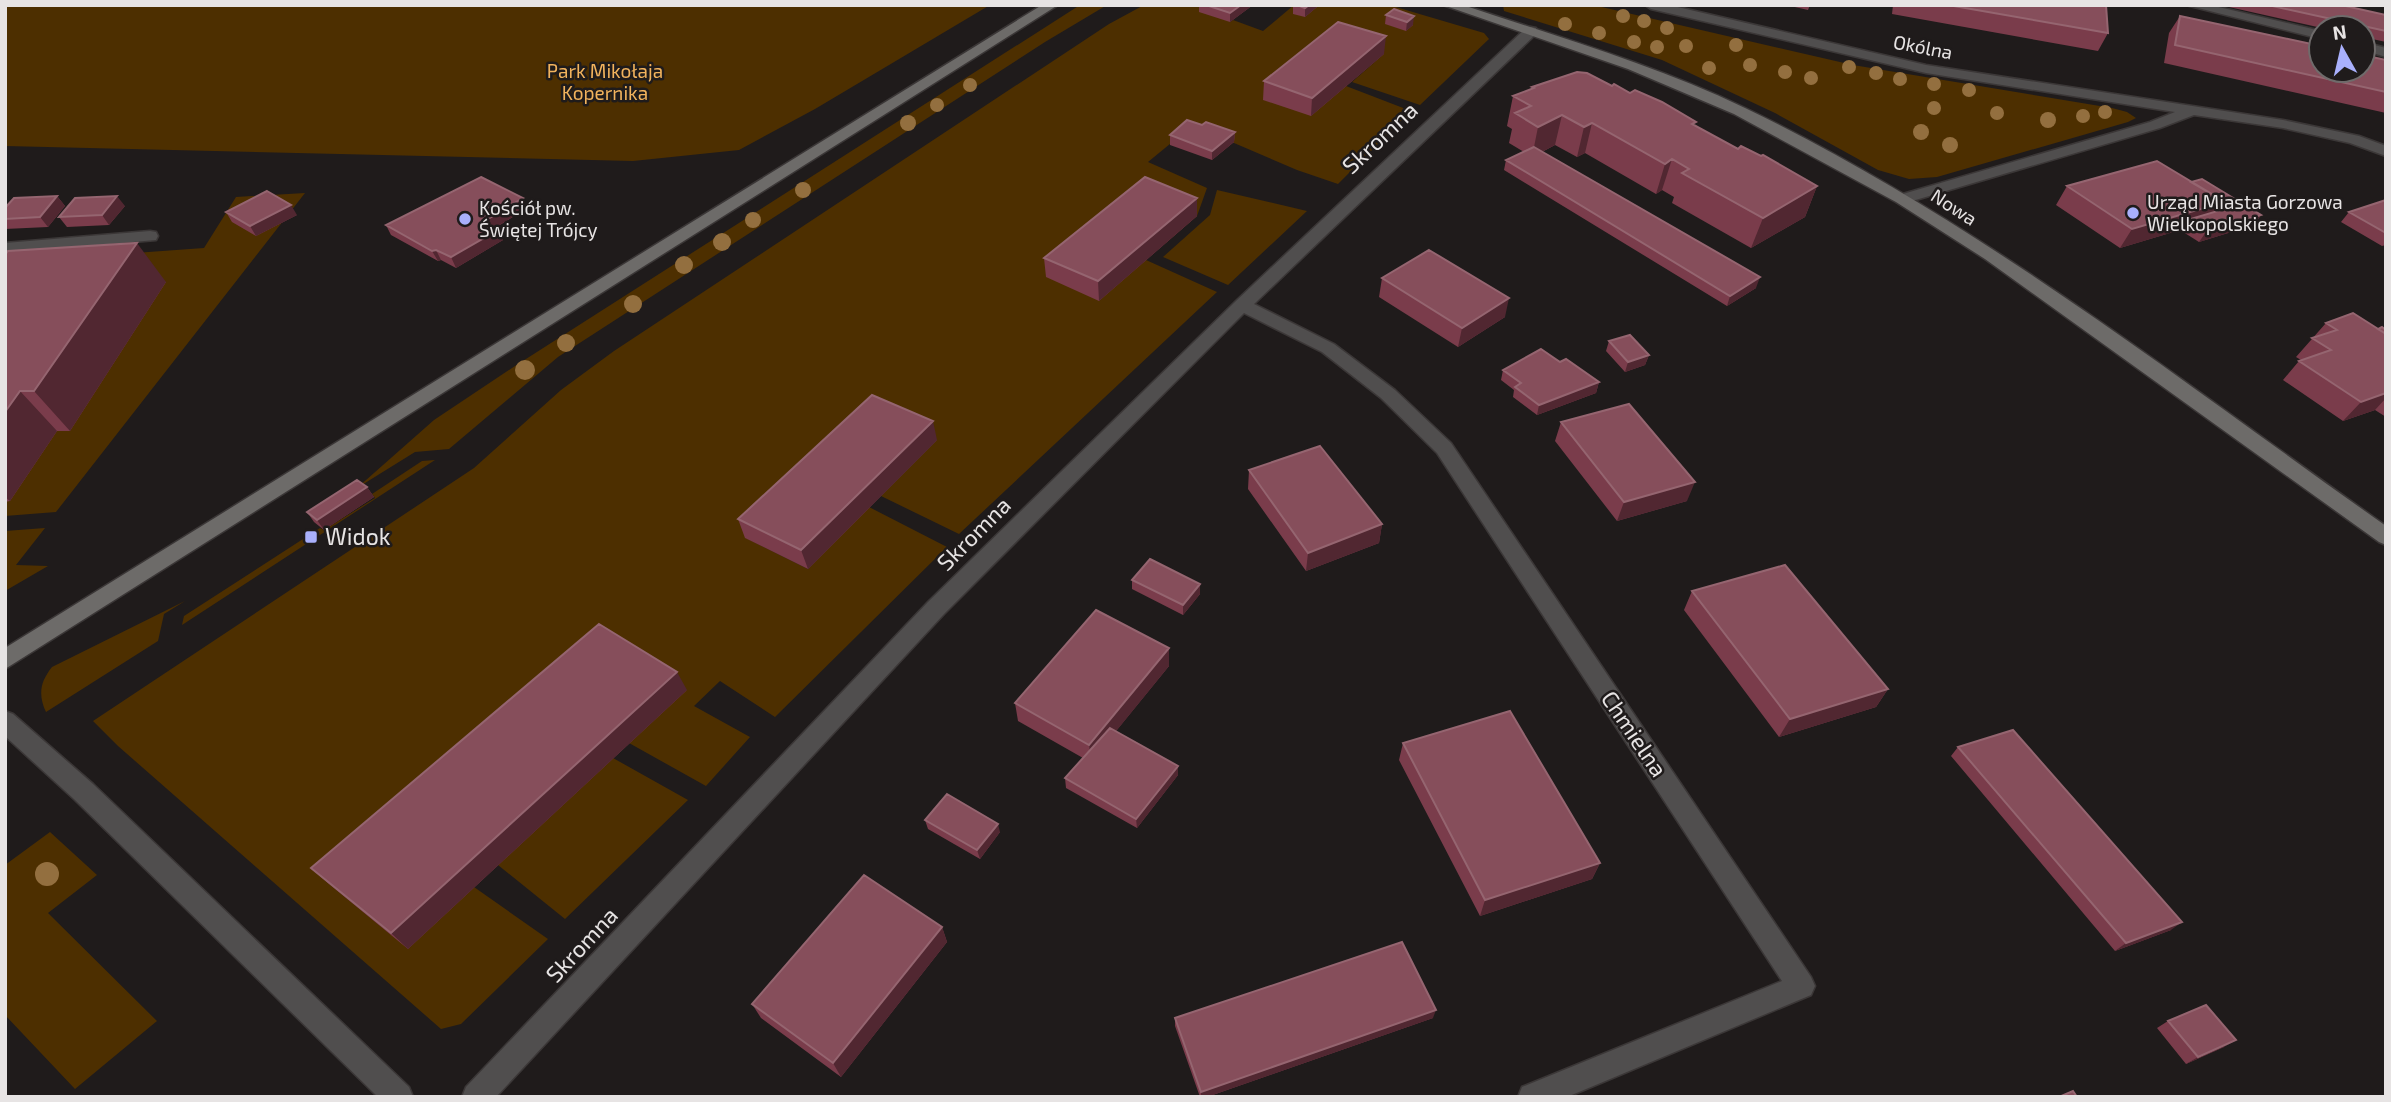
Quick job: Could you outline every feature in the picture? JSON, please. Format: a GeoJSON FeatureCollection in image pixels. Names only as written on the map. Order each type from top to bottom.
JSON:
{"type":"FeatureCollection","features":[{"type":"Feature","properties":{"kind":"street"},"geometry":{"type":"LineString","coordinates":[[5,660],[1052,5]]}},
{"type":"Feature","properties":{"kind":"street","name":"Okólna"},"geometry":{"type":"LineString","coordinates":[[1651,5],[1926,69],[2283,124],[2354,139],[2386,151]]}},
{"type":"Feature","properties":{"kind":"street"},"geometry":{"type":"LineString","coordinates":[[2192,5],[2307,32]]}},
{"type":"Feature","properties":{"kind":"street","name":"Nowa"},"geometry":{"type":"LineString","coordinates":[[1454,6],[1633,66],[1740,111],[1902,198],[1991,255],[2386,537]]}},
{"type":"Feature","properties":{"kind":"street","name":"Skromna"},"geometry":{"type":"LineString","coordinates":[[476,1097],[936,608],[1242,305],[1531,31]]}},
{"type":"Feature","properties":{"kind":"street","name":"Okólna"},"geometry":{"type":"LineString","coordinates":[[1902,198],[2155,125],[2191,111]]}},
{"type":"Feature","properties":{"kind":"street"},"geometry":{"type":"LineString","coordinates":[[5,248],[150,236]]}},
{"type":"Feature","properties":{"kind":"street","name":"Chmielna"},"geometry":{"type":"LineString","coordinates":[[1242,305],[1328,348],[1388,394],[1444,448],[1801,986],[1532,1097]]}},
{"type":"Feature","properties":{"kind":"street"},"geometry":{"type":"LineString","coordinates":[[5,721],[84,792],[399,1097]]}},
{"type":"Feature","properties":{"kind":"green space","name":"Park Mikołaja Kopernika"},"geometry":{"type":"Polygon","coordinates":[[[5,5],[990,5],[815,109],[739,150],[633,161],[5,146],[5,5]]]}},
{"type":"Feature","properties":{"kind":"green space"},"geometry":{"type":"Polygon","coordinates":[[[1080,5],[1107,5],[1045,42],[558,357],[449,449],[415,452],[357,488],[434,420],[1080,5]]]}},
{"type":"Feature","properties":{"kind":"green space"},"geometry":{"type":"Polygon","coordinates":[[[1144,5],[1209,5],[1230,22],[1233,20],[1263,31],[1294,5],[1389,5],[1484,33],[1489,39],[1420,105],[1352,82],[1384,54],[1346,86],[1411,111],[1338,184],[1297,170],[1206,131],[1187,130],[1148,162],[1207,188],[1197,216],[1099,300],[1146,260],[1217,292],[959,534],[881,496],[936,441],[746,538],[808,569],[869,507],[947,547],[775,717],[720,681],[694,706],[750,737],[706,786],[629,743],[474,887],[548,939],[461,1024],[441,1029],[118,746],[93,721],[474,468],[561,390],[614,351],[1109,24],[1144,5]]]}},
{"type":"Feature","properties":{"kind":"green space"},"geometry":{"type":"Polygon","coordinates":[[[1503,5],[1593,5],[1853,65],[2112,108],[2136,118],[1937,177],[1909,179],[1878,170],[1775,113],[1662,60],[1504,11],[1503,5]]]}},
{"type":"Feature","properties":{"kind":"green space"},"geometry":{"type":"Polygon","coordinates":[[[1217,190],[1307,211],[1228,285],[1163,257],[1210,215],[1217,190]]]}},
{"type":"Feature","properties":{"kind":"green space"},"geometry":{"type":"Polygon","coordinates":[[[305,193],[56,512],[5,516],[5,502],[65,258],[204,248],[236,197],[305,193]]]}},
{"type":"Feature","properties":{"kind":"green space"},"geometry":{"type":"Polygon","coordinates":[[[435,460],[182,625],[184,616],[320,528],[324,530],[375,498],[372,494],[422,461],[435,460]]]}},
{"type":"Feature","properties":{"kind":"green space"},"geometry":{"type":"Polygon","coordinates":[[[45,528],[16,565],[48,566],[5,591],[5,531],[45,528]]]}},
{"type":"Feature","properties":{"kind":"green space"},"geometry":{"type":"Polygon","coordinates":[[[185,601],[164,614],[158,641],[46,712],[42,689],[52,667],[185,601]]]}},
{"type":"Feature","properties":{"kind":"green space"},"geometry":{"type":"Polygon","coordinates":[[[613,758],[688,800],[565,919],[498,865],[613,758]]]}},
{"type":"Feature","properties":{"kind":"green space"},"geometry":{"type":"Polygon","coordinates":[[[50,832],[97,875],[48,913],[157,1021],[75,1089],[5,1015],[5,865],[50,832]]]}},
{"type":"Feature","properties":{"kind":"building"},"geometry":{"type":"Polygon","coordinates":[[[1206,5],[1241,5],[1230,13],[1206,5]]]}},
{"type":"Feature","properties":{"kind":"building"},"geometry":{"type":"Polygon","coordinates":[[[1948,5],[2106,5],[2108,33],[1948,5]]]}},
{"type":"Feature","properties":{"kind":"building"},"geometry":{"type":"Polygon","coordinates":[[[2268,5],[2341,5],[2386,15],[2386,31],[2377,29],[2377,14],[2309,14],[2268,5]]]}},
{"type":"Feature","properties":{"kind":"building"},"geometry":{"type":"Polygon","coordinates":[[[1394,9],[1414,16],[1407,22],[1386,15],[1394,9]]]}},
{"type":"Feature","properties":{"kind":"building"},"geometry":{"type":"Polygon","coordinates":[[[2180,16],[2307,43],[2307,74],[2175,45],[2180,16]]]}},
{"type":"Feature","properties":{"kind":"building"},"geometry":{"type":"Polygon","coordinates":[[[1338,22],[1386,36],[1312,98],[1264,81],[1338,22]]]}},
{"type":"Feature","properties":{"kind":"building"},"geometry":{"type":"Polygon","coordinates":[[[2377,58],[2386,60],[2386,92],[2350,84],[2377,84],[2377,58]]]}},
{"type":"Feature","properties":{"kind":"building"},"geometry":{"type":"Polygon","coordinates":[[[1577,72],[1587,73],[1630,93],[1635,90],[1662,102],[1696,122],[1692,124],[1738,149],[1741,146],[1763,155],[1817,186],[1763,218],[1682,173],[1689,169],[1672,159],[1665,164],[1592,123],[1584,127],[1562,115],[1538,127],[1515,113],[1531,106],[1513,96],[1577,72]]]}},
{"type":"Feature","properties":{"kind":"building"},"geometry":{"type":"Polygon","coordinates":[[[1187,120],[1202,125],[1206,122],[1235,132],[1212,151],[1170,135],[1187,120]]]}},
{"type":"Feature","properties":{"kind":"building"},"geometry":{"type":"Polygon","coordinates":[[[1534,147],[1760,277],[1730,296],[1506,160],[1534,147]]]}},
{"type":"Feature","properties":{"kind":"building"},"geometry":{"type":"Polygon","coordinates":[[[2157,161],[2225,202],[2132,229],[2067,186],[2157,161]]]}},
{"type":"Feature","properties":{"kind":"building","name":"Kościół pw. Świętej Trójcy"},"geometry":{"type":"Polygon","coordinates":[[[481,177],[523,198],[483,222],[498,230],[451,257],[436,250],[432,251],[386,225],[481,177]]]}},
{"type":"Feature","properties":{"kind":"building"},"geometry":{"type":"Polygon","coordinates":[[[1145,177],[1197,198],[1098,281],[1044,258],[1145,177]]]}},
{"type":"Feature","properties":{"kind":"building"},"geometry":{"type":"Polygon","coordinates":[[[2202,179],[2261,215],[2206,232],[2187,220],[2218,211],[2225,202],[2191,182],[2202,179]]]}},
{"type":"Feature","properties":{"kind":"building"},"geometry":{"type":"Polygon","coordinates":[[[267,191],[291,205],[250,226],[226,212],[267,191]]]}},
{"type":"Feature","properties":{"kind":"building"},"geometry":{"type":"Polygon","coordinates":[[[57,196],[40,217],[5,219],[5,208],[14,198],[57,196]]]}},
{"type":"Feature","properties":{"kind":"building"},"geometry":{"type":"Polygon","coordinates":[[[117,196],[102,215],[59,217],[75,198],[117,196]]]}},
{"type":"Feature","properties":{"kind":"building"},"geometry":{"type":"Polygon","coordinates":[[[2386,200],[2386,233],[2349,212],[2386,200]]]}},
{"type":"Feature","properties":{"kind":"building"},"geometry":{"type":"Polygon","coordinates":[[[137,243],[34,391],[20,391],[5,412],[5,255],[8,251],[137,243]]]}},
{"type":"Feature","properties":{"kind":"building"},"geometry":{"type":"Polygon","coordinates":[[[1429,250],[1509,298],[1462,328],[1382,278],[1429,250]]]}},
{"type":"Feature","properties":{"kind":"building"},"geometry":{"type":"Polygon","coordinates":[[[2353,313],[2386,334],[2386,393],[2361,402],[2299,361],[2331,350],[2312,338],[2337,330],[2326,323],[2353,313]]]}},
{"type":"Feature","properties":{"kind":"building"},"geometry":{"type":"Polygon","coordinates":[[[1630,335],[1649,355],[1628,362],[1609,341],[1630,335]]]}},
{"type":"Feature","properties":{"kind":"building"},"geometry":{"type":"Polygon","coordinates":[[[1541,349],[1560,362],[1566,359],[1599,382],[1539,405],[1515,387],[1521,383],[1503,370],[1541,349]]]}},
{"type":"Feature","properties":{"kind":"building"},"geometry":{"type":"Polygon","coordinates":[[[872,395],[933,421],[801,550],[738,519],[872,395]]]}},
{"type":"Feature","properties":{"kind":"building"},"geometry":{"type":"Polygon","coordinates":[[[1629,404],[1695,482],[1624,502],[1561,422],[1629,404]]]}},
{"type":"Feature","properties":{"kind":"building"},"geometry":{"type":"Polygon","coordinates":[[[1320,446],[1382,524],[1308,553],[1249,470],[1320,446]]]}},
{"type":"Feature","properties":{"kind":"building"},"geometry":{"type":"Polygon","coordinates":[[[357,480],[367,487],[317,520],[307,512],[357,480]]]}},
{"type":"Feature","properties":{"kind":"building"},"geometry":{"type":"Polygon","coordinates":[[[1150,559],[1200,584],[1183,605],[1132,580],[1150,559]]]}},
{"type":"Feature","properties":{"kind":"building"},"geometry":{"type":"Polygon","coordinates":[[[1785,565],[1888,689],[1790,719],[1692,591],[1785,565]]]}},
{"type":"Feature","properties":{"kind":"building"},"geometry":{"type":"Polygon","coordinates":[[[1096,610],[1169,648],[1089,745],[1015,703],[1096,610]]]}},
{"type":"Feature","properties":{"kind":"building"},"geometry":{"type":"Polygon","coordinates":[[[599,624],[677,672],[391,933],[311,868],[599,624]]]}},
{"type":"Feature","properties":{"kind":"building"},"geometry":{"type":"Polygon","coordinates":[[[1510,711],[1600,863],[1485,900],[1403,743],[1510,711]]]}},
{"type":"Feature","properties":{"kind":"building"},"geometry":{"type":"Polygon","coordinates":[[[1110,728],[1178,766],[1136,819],[1065,778],[1110,728]]]}},
{"type":"Feature","properties":{"kind":"building"},"geometry":{"type":"Polygon","coordinates":[[[2013,730],[2182,922],[2126,943],[1958,747],[2013,730]]]}},
{"type":"Feature","properties":{"kind":"building"},"geometry":{"type":"Polygon","coordinates":[[[947,794],[998,824],[977,850],[925,820],[947,794]]]}},
{"type":"Feature","properties":{"kind":"building"},"geometry":{"type":"Polygon","coordinates":[[[864,875],[942,927],[833,1063],[752,1004],[864,875]]]}},
{"type":"Feature","properties":{"kind":"building"},"geometry":{"type":"Polygon","coordinates":[[[1402,942],[1436,1010],[1201,1092],[1175,1018],[1402,942]]]}},
{"type":"Feature","properties":{"kind":"building"},"geometry":{"type":"Polygon","coordinates":[[[2206,1005],[2236,1040],[2198,1057],[2168,1021],[2206,1005]]]}},
{"type":"Feature","properties":{"kind":"building"},"geometry":{"type":"Polygon","coordinates":[[[2073,1091],[2077,1097],[2059,1097],[2073,1091]]]}},
{"type":"Feature","properties":{"kind":"place","name":"Urząd Miasta Gorzowa Wielkopolskiego"},"geometry":{"type":"Point","coordinates":[2133,213]}},
{"type":"Feature","properties":{"kind":"place","name":"Kościół pw. Świętej Trójcy"},"geometry":{"type":"Point","coordinates":[465,219]}},
{"type":"Feature","properties":{"kind":"place","name":"Widok"},"geometry":{"type":"Point","coordinates":[311,537]}}]}
